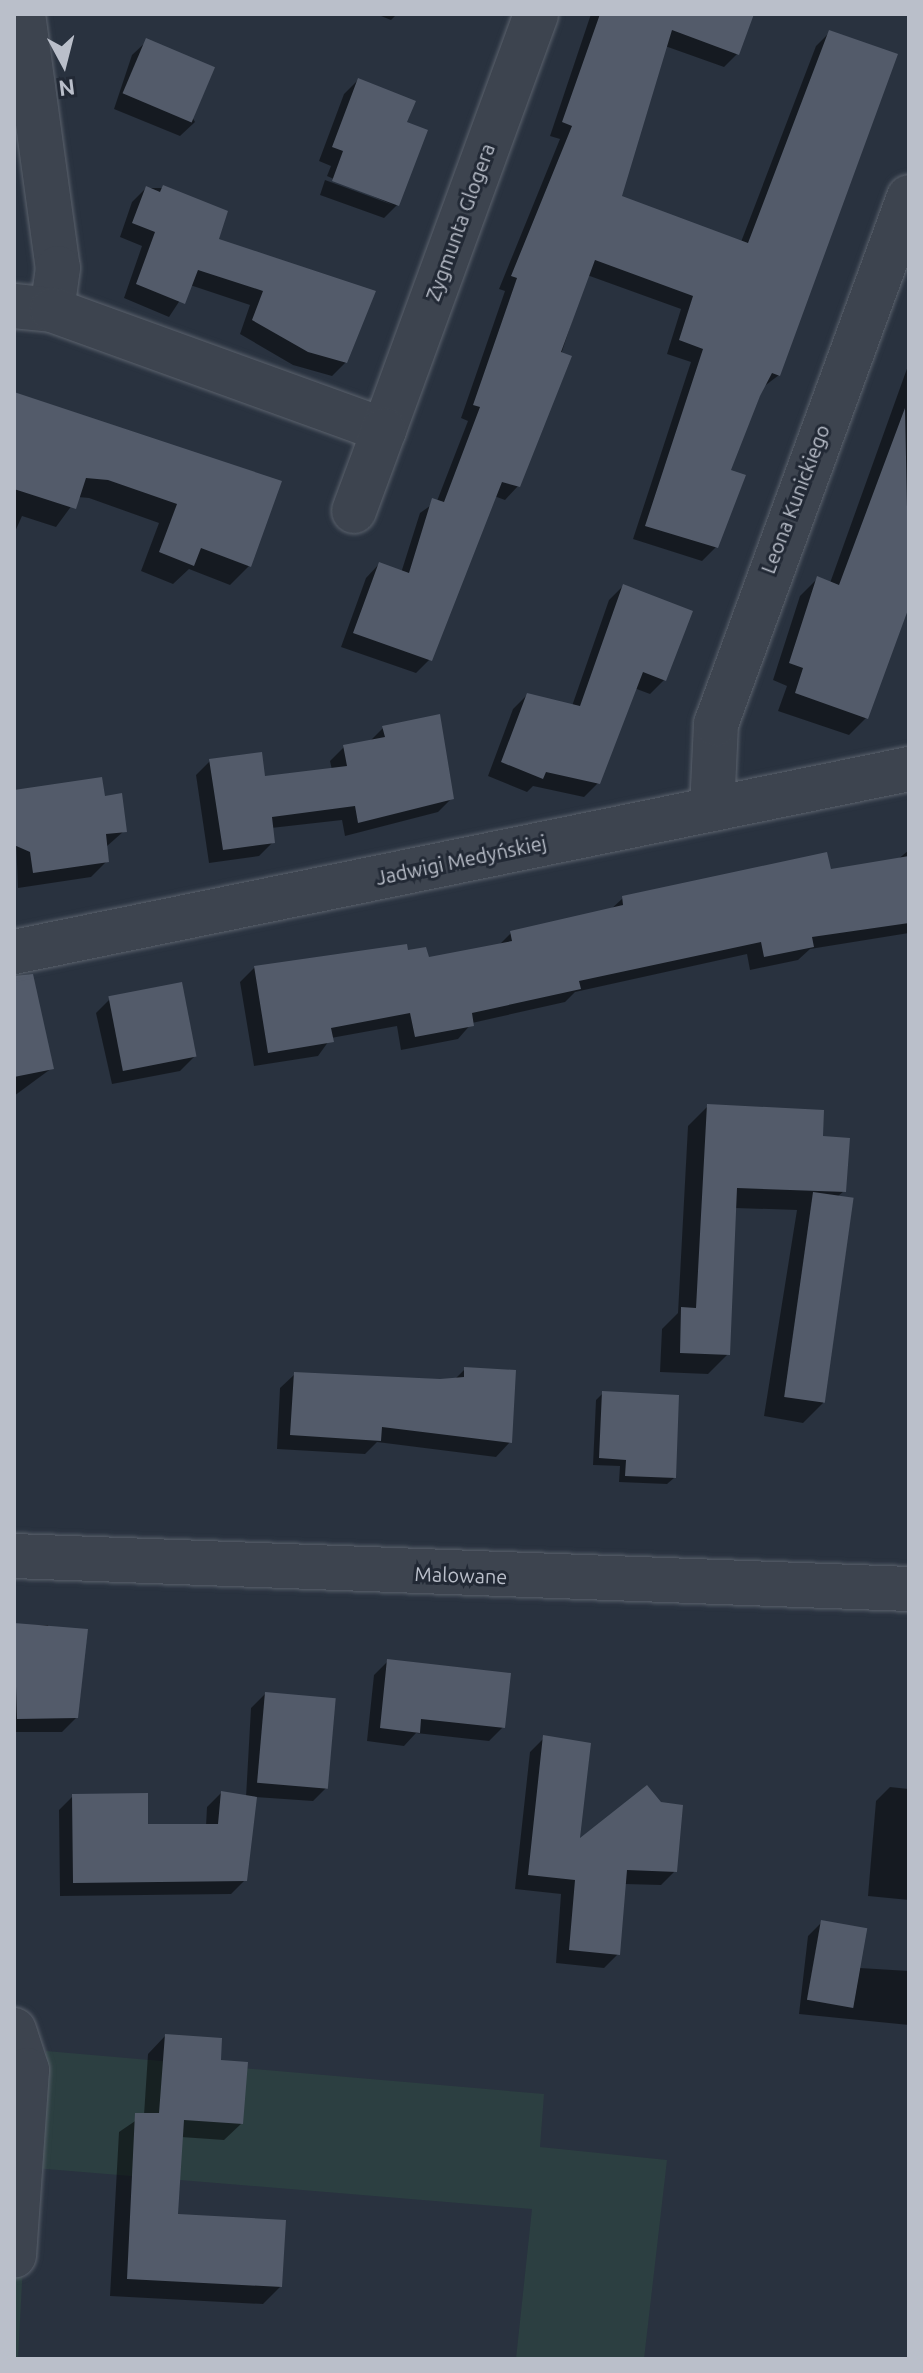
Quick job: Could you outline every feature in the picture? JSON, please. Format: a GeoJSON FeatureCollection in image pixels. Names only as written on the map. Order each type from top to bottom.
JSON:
{"type":"FeatureCollection","features":[{"type":"Feature","properties":{"kind":"street"},"geometry":{"type":"LineString","coordinates":[[23,14],[58,268],[33,308],[384,430]]}},
{"type":"Feature","properties":{"kind":"street","name":"Zygmunta Glogera"},"geometry":{"type":"LineString","coordinates":[[354,511],[536,14]]}},
{"type":"Feature","properties":{"kind":"street","name":"Leona Kunickiego"},"geometry":{"type":"LineString","coordinates":[[712,809],[721,710],[909,197]]}},
{"type":"Feature","properties":{"kind":"street","name":"Jadwigi Medyńskiej"},"geometry":{"type":"LineString","coordinates":[[14,952],[909,769]]}},
{"type":"Feature","properties":{"kind":"street","name":"Malowane"},"geometry":{"type":"LineString","coordinates":[[14,1556],[909,1589]]}},
{"type":"Feature","properties":{"kind":"street"},"geometry":{"type":"LineString","coordinates":[[14,2030],[27,2070],[14,2256]]}},
{"type":"Feature","properties":{"kind":"shaded area"},"geometry":{"type":"Polygon","coordinates":[[[46,2051],[544,2094],[540,2147],[667,2160],[644,2359],[516,2359],[532,2209],[34,2168],[46,2051]]]}},
{"type":"Feature","properties":{"kind":"shaded area"},"geometry":{"type":"Polygon","coordinates":[[[14,2264],[23,2264],[18,2359],[14,2359],[14,2264]]]}},
{"type":"Feature","properties":{"kind":"building"},"geometry":{"type":"Polygon","coordinates":[[[600,14],[754,14],[739,55],[672,30],[622,196],[748,243],[829,30],[898,54],[780,376],[772,373],[760,396],[731,470],[746,475],[718,548],[645,526],[703,349],[679,340],[693,296],[595,260],[561,352],[572,356],[520,487],[502,482],[432,661],[353,633],[379,562],[409,573],[432,498],[444,502],[480,407],[473,405],[517,278],[511,276],[572,126],[562,122],[600,14]]]}},
{"type":"Feature","properties":{"kind":"building"},"geometry":{"type":"Polygon","coordinates":[[[146,38],[215,67],[192,123],[123,93],[146,38]]]}},
{"type":"Feature","properties":{"kind":"building"},"geometry":{"type":"Polygon","coordinates":[[[358,78],[416,101],[407,122],[428,130],[399,206],[332,181],[343,151],[332,147],[358,78]]]}},
{"type":"Feature","properties":{"kind":"building"},"geometry":{"type":"Polygon","coordinates":[[[163,185],[228,211],[219,239],[376,291],[347,363],[308,352],[252,320],[263,291],[198,270],[185,304],[136,284],[155,232],[132,223],[146,186],[160,192],[163,185]]]}},
{"type":"Feature","properties":{"kind":"building"},"geometry":{"type":"Polygon","coordinates":[[[14,392],[282,481],[251,567],[201,548],[194,566],[159,552],[177,504],[108,480],[86,478],[76,509],[14,489],[14,392]]]}},
{"type":"Feature","properties":{"kind":"building"},"geometry":{"type":"Polygon","coordinates":[[[905,408],[909,607],[868,719],[795,693],[803,668],[789,663],[817,576],[839,585],[905,408]]]}},
{"type":"Feature","properties":{"kind":"building"},"geometry":{"type":"Polygon","coordinates":[[[623,584],[693,611],[666,681],[643,672],[600,784],[546,772],[543,779],[501,762],[527,693],[580,706],[623,584]]]}},
{"type":"Feature","properties":{"kind":"building"},"geometry":{"type":"Polygon","coordinates":[[[440,714],[454,799],[358,823],[355,806],[272,817],[275,843],[223,850],[209,759],[262,752],[265,776],[347,766],[343,745],[385,737],[382,726],[440,714]]]}},
{"type":"Feature","properties":{"kind":"building"},"geometry":{"type":"Polygon","coordinates":[[[102,777],[105,796],[122,793],[127,832],[106,834],[109,862],[33,873],[30,852],[14,845],[14,790],[102,777]]]}},
{"type":"Feature","properties":{"kind":"building"},"geometry":{"type":"Polygon","coordinates":[[[827,852],[831,869],[909,856],[909,923],[812,937],[814,947],[764,957],[761,942],[579,981],[581,989],[472,1013],[474,1026],[415,1037],[410,1013],[331,1028],[334,1042],[268,1053],[254,966],[407,944],[408,950],[426,947],[429,957],[512,941],[510,931],[623,905],[622,896],[827,852]]]}},
{"type":"Feature","properties":{"kind":"building"},"geometry":{"type":"Polygon","coordinates":[[[33,974],[54,1069],[14,1077],[14,976],[33,974]]]}},
{"type":"Feature","properties":{"kind":"building"},"geometry":{"type":"Polygon","coordinates":[[[182,982],[197,1057],[123,1071],[108,996],[182,982]]]}},
{"type":"Feature","properties":{"kind":"building"},"geometry":{"type":"Polygon","coordinates":[[[707,1104],[824,1110],[823,1136],[850,1138],[846,1192],[737,1188],[730,1355],[680,1353],[681,1307],[696,1308],[707,1104]]]}},
{"type":"Feature","properties":{"kind":"building"},"geometry":{"type":"Polygon","coordinates":[[[813,1192],[854,1198],[825,1403],[784,1397],[813,1192]]]}},
{"type":"Feature","properties":{"kind":"building"},"geometry":{"type":"Polygon","coordinates":[[[464,1367],[516,1370],[512,1443],[382,1427],[381,1441],[290,1435],[294,1372],[440,1379],[464,1377],[464,1367]]]}},
{"type":"Feature","properties":{"kind":"building"},"geometry":{"type":"Polygon","coordinates":[[[602,1391],[679,1395],[676,1478],[625,1476],[626,1460],[599,1458],[602,1391]]]}},
{"type":"Feature","properties":{"kind":"building"},"geometry":{"type":"Polygon","coordinates":[[[14,1623],[88,1629],[78,1718],[17,1719],[14,1623]]]}},
{"type":"Feature","properties":{"kind":"building"},"geometry":{"type":"Polygon","coordinates":[[[387,1659],[511,1673],[505,1728],[421,1719],[420,1733],[380,1728],[387,1659]]]}},
{"type":"Feature","properties":{"kind":"building"},"geometry":{"type":"Polygon","coordinates":[[[265,1692],[336,1698],[328,1789],[257,1783],[265,1692]]]}},
{"type":"Feature","properties":{"kind":"building"},"geometry":{"type":"Polygon","coordinates":[[[543,1735],[591,1743],[580,1838],[647,1785],[661,1802],[683,1805],[677,1872],[627,1870],[620,1955],[569,1950],[575,1880],[528,1875],[543,1735]]]}},
{"type":"Feature","properties":{"kind":"building"},"geometry":{"type":"Polygon","coordinates":[[[221,1791],[257,1797],[247,1881],[73,1883],[72,1794],[148,1793],[148,1824],[218,1824],[221,1791]]]}},
{"type":"Feature","properties":{"kind":"building"},"geometry":{"type":"Polygon","coordinates":[[[821,1920],[867,1928],[853,2008],[807,2000],[821,1920]]]}},
{"type":"Feature","properties":{"kind":"building"},"geometry":{"type":"Polygon","coordinates":[[[165,2034],[222,2038],[221,2060],[248,2062],[243,2124],[184,2120],[178,2214],[286,2220],[282,2287],[127,2279],[135,2113],[159,2113],[165,2034]]]}}]}
